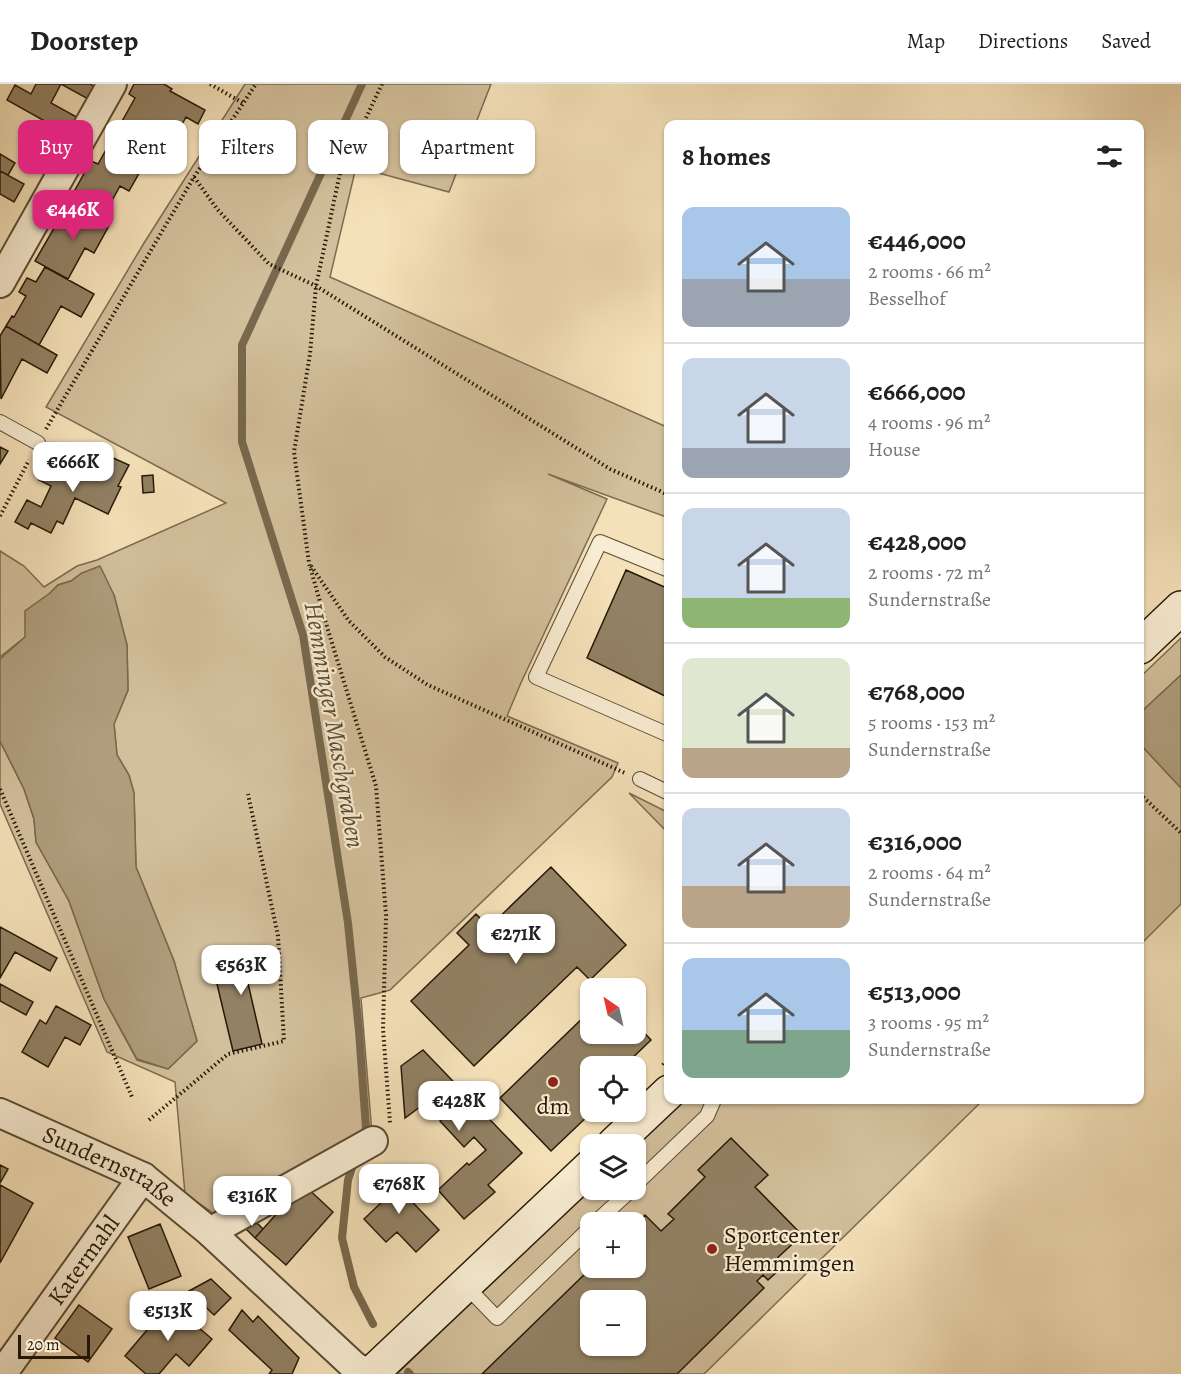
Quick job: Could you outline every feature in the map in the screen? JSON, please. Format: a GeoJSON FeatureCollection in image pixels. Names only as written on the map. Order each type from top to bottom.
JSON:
{"type":"FeatureCollection","features":[{"type":"Feature","properties":{"kind":"main road"},"geometry":{"type":"LineString","coordinates":[[1144,643],[1181,608]]}},
{"type":"Feature","properties":{"kind":"main road"},"geometry":{"type":"LineString","coordinates":[[625,1134],[664,1097]]}},
{"type":"Feature","properties":{"kind":"main road"},"geometry":{"type":"LineString","coordinates":[[369,1374],[580,1176]]}},
{"type":"Feature","properties":{"kind":"street"},"geometry":{"type":"LineString","coordinates":[[0,281],[112,84]]}},
{"type":"Feature","properties":{"kind":"street","name":"Sundernstraße"},"geometry":{"type":"LineString","coordinates":[[0,1113],[143,1177],[210,1232],[354,1366],[369,1374]]}},
{"type":"Feature","properties":{"kind":"street"},"geometry":{"type":"LineString","coordinates":[[210,1232],[362,1147]]}},
{"type":"Feature","properties":{"kind":"street","name":"Katermahl"},"geometry":{"type":"LineString","coordinates":[[2,1374],[143,1177]]}},
{"type":"Feature","properties":{"kind":"lane"},"geometry":{"type":"LineString","coordinates":[[0,422],[38,443]]}},
{"type":"Feature","properties":{"kind":"lane"},"geometry":{"type":"LineString","coordinates":[[664,568],[600,542],[536,677],[664,733]]}},
{"type":"Feature","properties":{"kind":"lane"},"geometry":{"type":"LineString","coordinates":[[640,779],[664,791]]}},
{"type":"Feature","properties":{"kind":"lane"},"geometry":{"type":"LineString","coordinates":[[646,1174],[707,1116],[712,1104]]}},
{"type":"Feature","properties":{"kind":"lane"},"geometry":{"type":"LineString","coordinates":[[607,1212],[620,1200]]}},
{"type":"Feature","properties":{"kind":"lane"},"geometry":{"type":"LineString","coordinates":[[465,1285],[497,1318],[580,1238]]}},
{"type":"Feature","properties":{"kind":"path"},"geometry":{"type":"LineString","coordinates":[[210,84],[243,103]]}},
{"type":"Feature","properties":{"kind":"path"},"geometry":{"type":"LineString","coordinates":[[0,516],[38,443],[194,177],[256,84]]}},
{"type":"Feature","properties":{"kind":"path"},"geometry":{"type":"LineString","coordinates":[[362,1147],[391,1132],[383,1029],[386,915],[376,786],[309,562],[294,452],[310,354],[316,286],[340,173],[382,84]]}},
{"type":"Feature","properties":{"kind":"path"},"geometry":{"type":"LineString","coordinates":[[194,177],[217,209],[268,264],[316,286],[610,469],[664,493]]}},
{"type":"Feature","properties":{"kind":"path"},"geometry":{"type":"LineString","coordinates":[[309,562],[349,621],[385,657],[428,685],[640,779]]}},
{"type":"Feature","properties":{"kind":"path"},"geometry":{"type":"LineString","coordinates":[[0,789],[132,1097]]}},
{"type":"Feature","properties":{"kind":"path"},"geometry":{"type":"LineString","coordinates":[[149,1120],[228,1054],[284,1041],[278,936],[248,794]]}},
{"type":"Feature","properties":{"kind":"path"},"geometry":{"type":"LineString","coordinates":[[1144,798],[1181,833]]}},
{"type":"Feature","properties":{"kind":"shaded area"},"geometry":{"type":"Polygon","coordinates":[[[245,84],[491,84],[477,120],[400,120],[400,174],[456,174],[449,192],[382,174],[388,174],[388,120],[308,120],[308,174],[354,174],[330,277],[664,426],[664,516],[548,474],[607,499],[507,716],[618,763],[612,777],[390,990],[361,998],[372,1134],[218,1216],[185,1194],[175,1082],[107,1052],[0,804],[0,741],[24,789],[34,819],[36,842],[69,901],[104,999],[137,1060],[168,1069],[197,1041],[174,961],[136,867],[134,793],[129,775],[117,755],[114,724],[128,690],[127,645],[114,595],[82,573],[71,581],[58,585],[50,593],[25,637],[0,657],[0,551],[24,566],[44,587],[77,566],[97,560],[226,503],[46,407],[144,243],[199,156],[199,174],[296,174],[296,120],[222,120],[245,84]]]}},
{"type":"Feature","properties":{"kind":"shaded area"},"geometry":{"type":"Polygon","coordinates":[[[100,566],[114,595],[127,645],[128,690],[114,724],[117,755],[129,775],[134,793],[136,867],[174,961],[197,1041],[168,1069],[137,1059],[104,999],[69,901],[36,842],[34,819],[24,789],[0,741],[0,659],[25,637],[25,611],[58,585],[100,566]]]}},
{"type":"Feature","properties":{"kind":"shaded area"},"geometry":{"type":"Polygon","coordinates":[[[1181,638],[1181,675],[1144,709],[1144,673],[1181,638]]]}},
{"type":"Feature","properties":{"kind":"shaded area"},"geometry":{"type":"Polygon","coordinates":[[[1181,675],[1181,788],[1144,748],[1144,709],[1181,675]]]}},
{"type":"Feature","properties":{"kind":"shaded area"},"geometry":{"type":"Polygon","coordinates":[[[1144,748],[1181,788],[1181,904],[1144,941],[1144,748]]]}},
{"type":"Feature","properties":{"kind":"shaded area"},"geometry":{"type":"Polygon","coordinates":[[[629,793],[664,810],[664,829],[629,793]]]}},
{"type":"Feature","properties":{"kind":"shaded area"},"geometry":{"type":"Polygon","coordinates":[[[677,1104],[979,1104],[704,1374],[397,1374],[580,1197],[580,1200],[646,1200],[646,1134],[677,1104]]]}},
{"type":"Feature","properties":{"kind":"building"},"geometry":{"type":"Polygon","coordinates":[[[36,84],[61,84],[51,103],[82,120],[43,120],[7,100],[15,85],[31,94],[36,84]]]}},
{"type":"Feature","properties":{"kind":"building"},"geometry":{"type":"Polygon","coordinates":[[[61,84],[90,84],[99,89],[92,101],[61,84]]]}},
{"type":"Feature","properties":{"kind":"building"},"geometry":{"type":"Polygon","coordinates":[[[134,84],[164,84],[172,89],[170,91],[205,110],[198,124],[186,117],[184,120],[123,120],[135,98],[129,94],[134,84]]]}},
{"type":"Feature","properties":{"kind":"building"},"geometry":{"type":"Polygon","coordinates":[[[105,152],[105,174],[139,174],[129,191],[120,186],[103,217],[70,199],[84,174],[93,174],[93,162],[98,164],[105,152]]]}},
{"type":"Feature","properties":{"kind":"building"},"geometry":{"type":"Polygon","coordinates":[[[0,154],[15,163],[8,175],[0,171],[0,154]]]}},
{"type":"Feature","properties":{"kind":"building"},"geometry":{"type":"Polygon","coordinates":[[[0,171],[24,184],[14,202],[0,194],[0,171]]]}},
{"type":"Feature","properties":{"kind":"building"},"geometry":{"type":"Polygon","coordinates":[[[77,203],[111,222],[94,253],[85,248],[68,279],[35,261],[57,223],[63,227],[77,203]]]}},
{"type":"Feature","properties":{"kind":"building"},"geometry":{"type":"Polygon","coordinates":[[[45,267],[94,294],[81,317],[61,306],[39,345],[6,326],[26,296],[19,292],[27,278],[36,282],[45,267]]]}},
{"type":"Feature","properties":{"kind":"building"},"geometry":{"type":"Polygon","coordinates":[[[6,326],[57,355],[47,373],[22,359],[1,399],[0,336],[6,326]]]}},
{"type":"Feature","properties":{"kind":"building"},"geometry":{"type":"Polygon","coordinates":[[[0,447],[8,451],[0,464],[0,447]]]}},
{"type":"Feature","properties":{"kind":"building"},"geometry":{"type":"Polygon","coordinates":[[[111,457],[129,465],[118,486],[121,487],[108,514],[75,498],[63,524],[57,521],[51,533],[31,523],[28,529],[15,522],[27,500],[41,507],[51,486],[39,480],[48,461],[72,473],[76,465],[97,475],[101,467],[105,469],[111,457]]]}},
{"type":"Feature","properties":{"kind":"building"},"geometry":{"type":"Polygon","coordinates":[[[153,475],[154,492],[143,493],[142,476],[153,475]]]}},
{"type":"Feature","properties":{"kind":"building"},"geometry":{"type":"Polygon","coordinates":[[[626,570],[664,587],[664,696],[587,658],[626,570]]]}},
{"type":"Feature","properties":{"kind":"building"},"geometry":{"type":"Polygon","coordinates":[[[551,867],[626,945],[592,978],[588,978],[577,967],[474,1066],[411,1001],[469,945],[457,933],[476,914],[489,927],[551,867]]]}},
{"type":"Feature","properties":{"kind":"building"},"geometry":{"type":"Polygon","coordinates":[[[0,927],[57,958],[50,971],[15,952],[0,978],[0,927]]]}},
{"type":"Feature","properties":{"kind":"building"},"geometry":{"type":"Polygon","coordinates":[[[265,950],[271,974],[247,979],[262,1044],[233,1051],[212,963],[265,950]]]}},
{"type":"Feature","properties":{"kind":"building"},"geometry":{"type":"Polygon","coordinates":[[[0,984],[33,1002],[26,1015],[0,1001],[0,984]]]}},
{"type":"Feature","properties":{"kind":"building"},"geometry":{"type":"Polygon","coordinates":[[[56,1006],[91,1025],[80,1045],[65,1037],[48,1067],[22,1052],[40,1020],[46,1024],[56,1006]]]}},
{"type":"Feature","properties":{"kind":"building","name":"dm"},"geometry":{"type":"Polygon","coordinates":[[[580,1021],[580,1044],[646,1044],[646,1035],[651,1040],[634,1056],[580,1056],[581,1122],[551,1151],[500,1098],[580,1021]]]}},
{"type":"Feature","properties":{"kind":"building"},"geometry":{"type":"Polygon","coordinates":[[[423,1050],[522,1153],[488,1185],[495,1192],[464,1219],[438,1190],[467,1163],[469,1165],[486,1150],[474,1137],[464,1147],[440,1121],[450,1111],[436,1095],[405,1118],[401,1066],[423,1050]]]}},
{"type":"Feature","properties":{"kind":"building","name":"Sportcenter Hemmimgen"},"geometry":{"type":"Polygon","coordinates":[[[731,1138],[768,1175],[755,1187],[802,1235],[772,1263],[779,1270],[768,1280],[763,1275],[757,1281],[764,1288],[677,1374],[482,1374],[581,1278],[646,1278],[646,1216],[661,1231],[674,1219],[668,1214],[705,1177],[698,1170],[731,1138]]]}},
{"type":"Feature","properties":{"kind":"building"},"geometry":{"type":"Polygon","coordinates":[[[0,1165],[8,1169],[0,1183],[0,1165]]]}},
{"type":"Feature","properties":{"kind":"building"},"geometry":{"type":"Polygon","coordinates":[[[382,1170],[439,1230],[416,1252],[397,1232],[386,1242],[364,1219],[385,1199],[370,1182],[382,1170]]]}},
{"type":"Feature","properties":{"kind":"building"},"geometry":{"type":"Polygon","coordinates":[[[303,1184],[333,1212],[286,1265],[255,1238],[303,1184]]]}},
{"type":"Feature","properties":{"kind":"building"},"geometry":{"type":"Polygon","coordinates":[[[0,1185],[33,1203],[0,1263],[0,1185]]]}},
{"type":"Feature","properties":{"kind":"building"},"geometry":{"type":"Polygon","coordinates":[[[249,1215],[263,1229],[255,1238],[241,1224],[249,1215]]]}},
{"type":"Feature","properties":{"kind":"building"},"geometry":{"type":"Polygon","coordinates":[[[160,1224],[181,1276],[149,1289],[128,1237],[160,1224]]]}},
{"type":"Feature","properties":{"kind":"building"},"geometry":{"type":"Polygon","coordinates":[[[211,1279],[231,1298],[214,1315],[189,1291],[211,1279]]]}},
{"type":"Feature","properties":{"kind":"building"},"geometry":{"type":"Polygon","coordinates":[[[170,1303],[212,1339],[189,1366],[176,1354],[159,1374],[146,1374],[125,1356],[170,1303]]]}},
{"type":"Feature","properties":{"kind":"building"},"geometry":{"type":"Polygon","coordinates":[[[79,1305],[112,1329],[88,1362],[55,1338],[79,1305]]]}},
{"type":"Feature","properties":{"kind":"building"},"geometry":{"type":"Polygon","coordinates":[[[242,1310],[253,1322],[258,1316],[299,1358],[292,1374],[269,1374],[272,1370],[229,1330],[242,1310]]]}},
{"type":"Feature","properties":{"kind":"waterway","name":"Hemminger Maschgraben"},"geometry":{"type":"LineString","coordinates":[[362,84],[242,345],[242,442],[303,635],[348,923],[366,1128],[363,1136]]}},
{"type":"Feature","properties":{"kind":"waterway","name":"Hemminger Maschgraben"},"geometry":{"type":"LineString","coordinates":[[354,1162],[348,1180],[342,1238],[354,1287],[373,1324]]}},
{"type":"Feature","properties":{"kind":"place","name":"dm"},"geometry":{"type":"Point","coordinates":[553,1082]}},
{"type":"Feature","properties":{"kind":"place","name":"Sportcenter Hemmimgen"},"geometry":{"type":"Point","coordinates":[712,1249]}}]}
